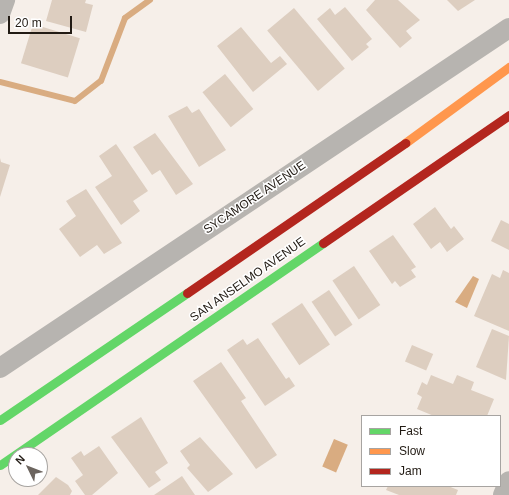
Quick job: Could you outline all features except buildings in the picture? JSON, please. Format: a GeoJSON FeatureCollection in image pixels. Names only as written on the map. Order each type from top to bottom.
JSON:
{"type":"FeatureCollection","features":[{"type":"Feature","properties":{"kind":"main road"},"geometry":{"type":"LineString","coordinates":[[0,420],[463,104],[509,67]]}},
{"type":"Feature","properties":{"kind":"main road","name":"SAN ANSELMO AVENUE"},"geometry":{"type":"LineString","coordinates":[[0,465],[509,115]]}},
{"type":"Feature","properties":{"kind":"street"},"geometry":{"type":"LineString","coordinates":[[0,14],[5,0]]}},
{"type":"Feature","properties":{"kind":"street","name":"SYCAMORE AVENUE"},"geometry":{"type":"LineString","coordinates":[[0,368],[509,28]]}},
{"type":"Feature","properties":{"kind":"street"},"geometry":{"type":"LineString","coordinates":[[503,495],[509,481]]}},
{"type":"Feature","properties":{"kind":"shaded area"},"geometry":{"type":"Polygon","coordinates":[[[473,276],[479,279],[467,308],[455,302],[473,276]]]}},
{"type":"Feature","properties":{"kind":"shaded area"},"geometry":{"type":"Polygon","coordinates":[[[334,439],[348,445],[336,472],[322,467],[334,439]]]}},
{"type":"Feature","properties":{"kind":"waterway"},"geometry":{"type":"LineString","coordinates":[[0,82],[75,101],[101,81],[125,18],[150,0]]}},
{"type":"Feature","properties":{"kind":"traffic: fast"},"geometry":{"type":"LineString","coordinates":[[0,465],[323,243]]}},
{"type":"Feature","properties":{"kind":"traffic: fast"},"geometry":{"type":"LineString","coordinates":[[0,420],[187,293]]}},
{"type":"Feature","properties":{"kind":"traffic: slow"},"geometry":{"type":"LineString","coordinates":[[405,143],[509,67]]}},
{"type":"Feature","properties":{"kind":"traffic: jam"},"geometry":{"type":"LineString","coordinates":[[323,243],[509,115]]}},
{"type":"Feature","properties":{"kind":"traffic: jam"},"geometry":{"type":"LineString","coordinates":[[187,293],[405,143]]}}]}
